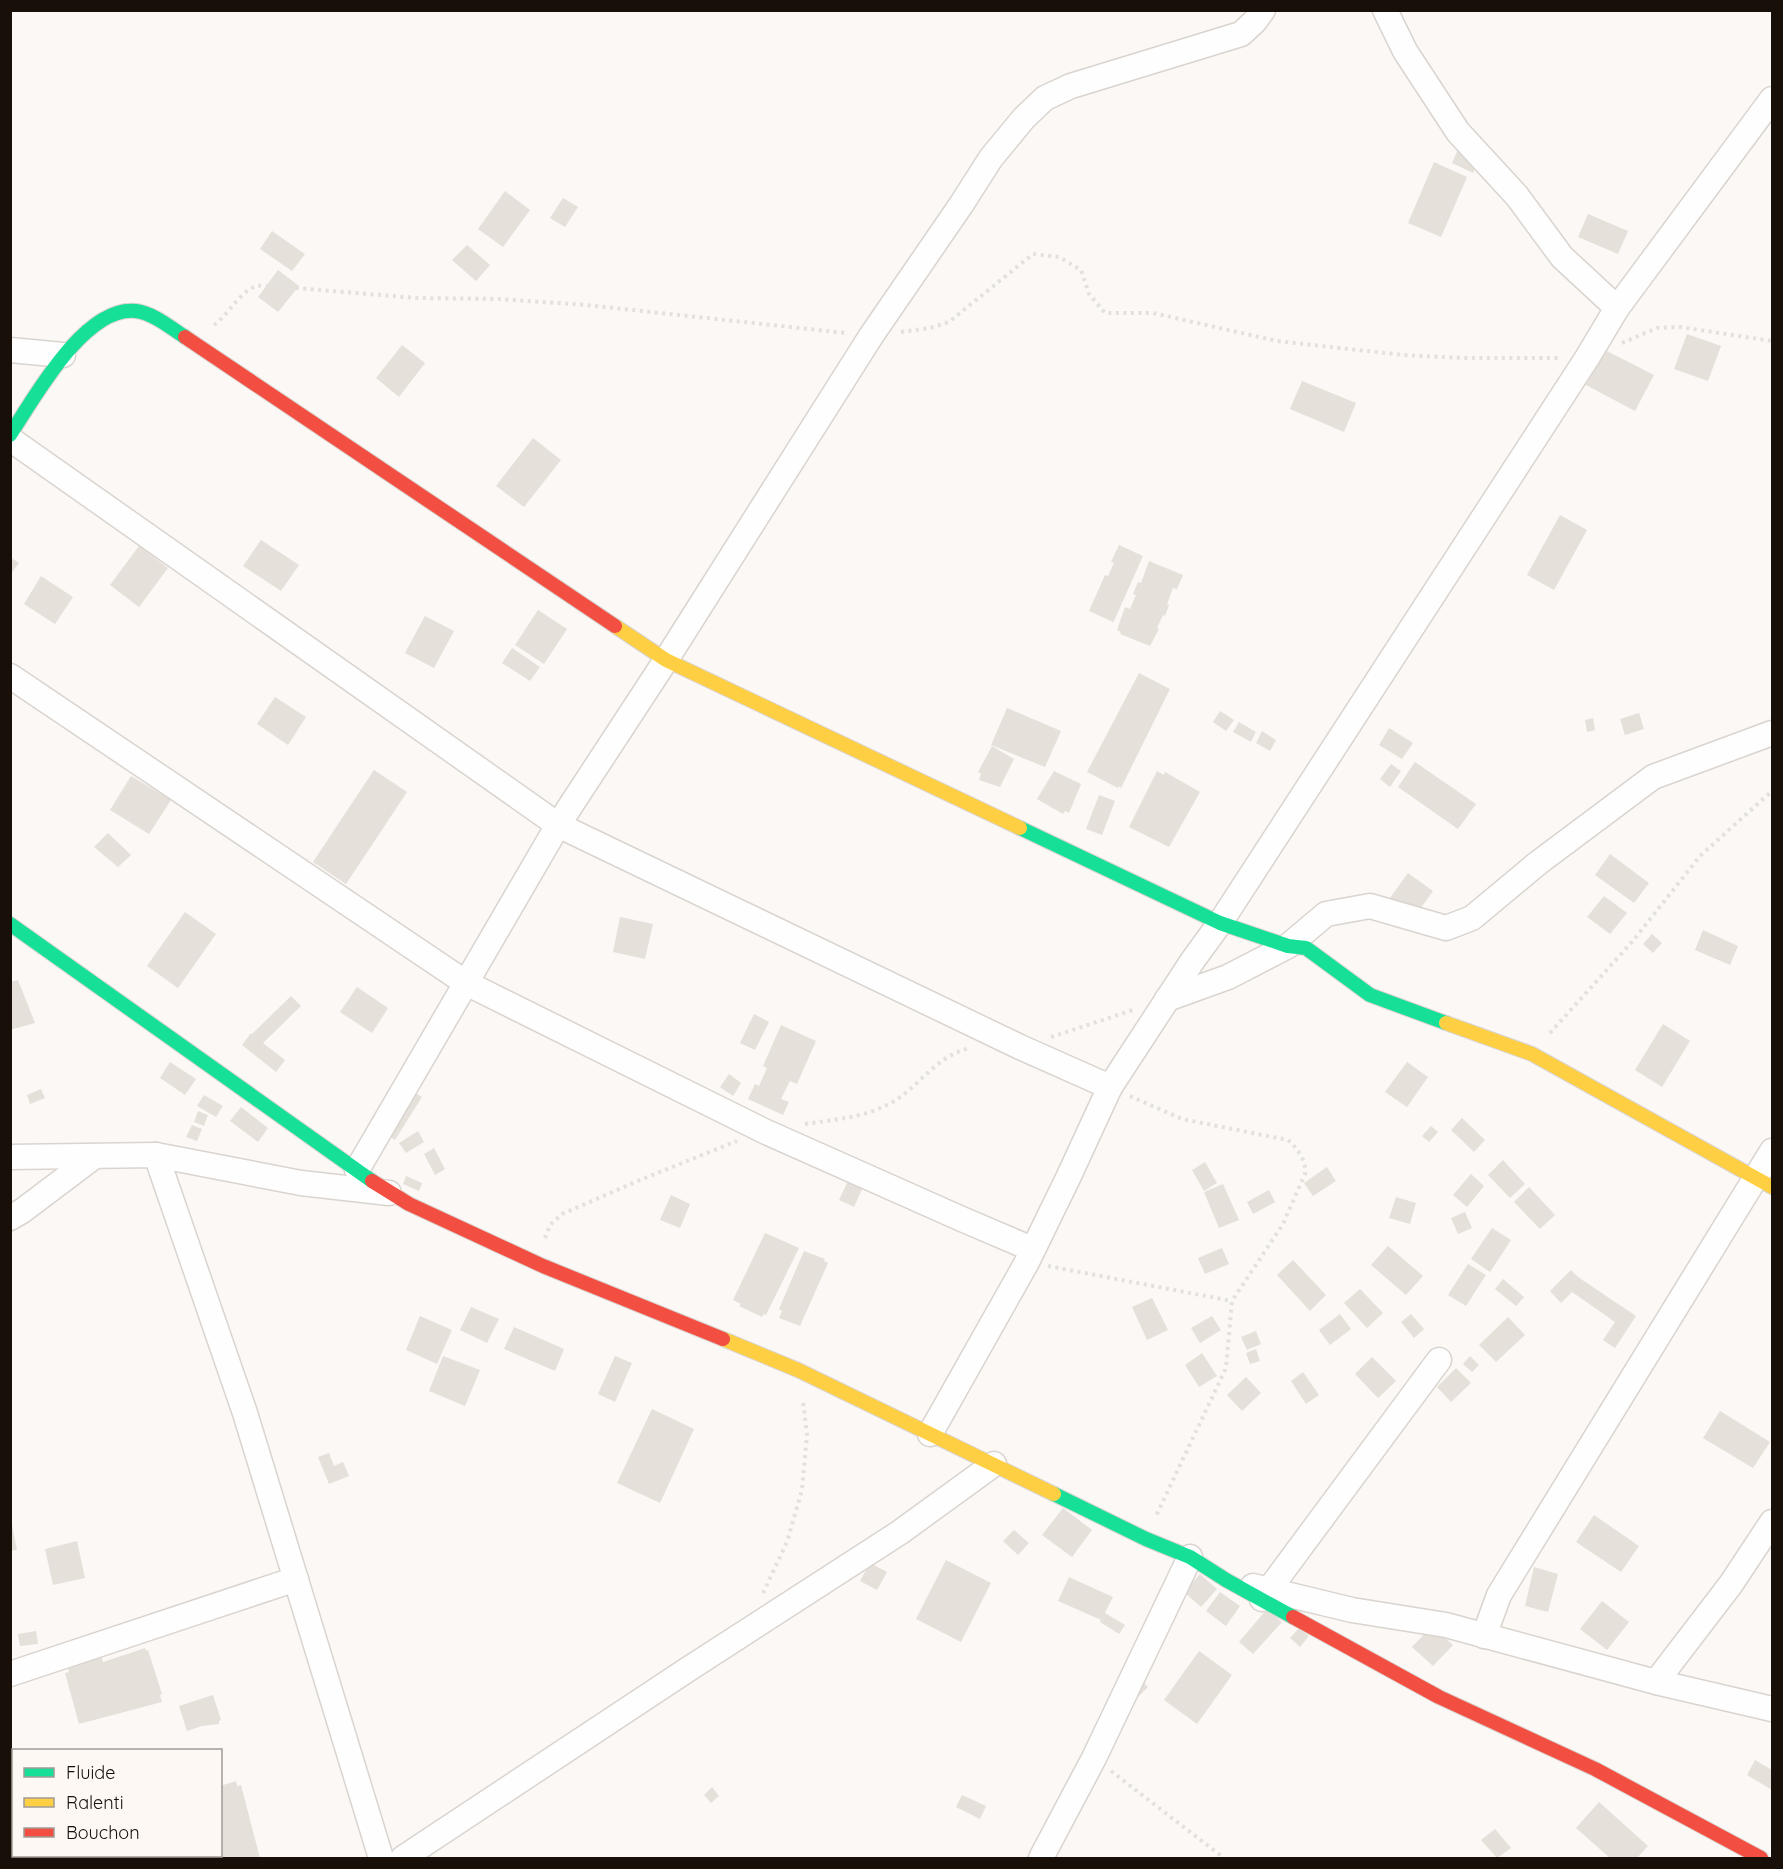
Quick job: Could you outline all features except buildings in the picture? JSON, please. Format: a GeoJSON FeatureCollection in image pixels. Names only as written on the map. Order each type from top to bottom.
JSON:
{"type":"FeatureCollection","features":[{"type":"Feature","properties":{"kind":"street"},"geometry":{"type":"LineString","coordinates":[[357,1170],[558,825],[872,336],[991,158],[1044,98],[1071,86],[1241,34],[1263,10]]}},
{"type":"Feature","properties":{"kind":"street"},"geometry":{"type":"LineString","coordinates":[[1385,10],[1405,51],[1458,132],[1517,196],[1562,257],[1617,308]]}},
{"type":"Feature","properties":{"kind":"street"},"geometry":{"type":"LineString","coordinates":[[930,1434],[1029,1256],[1110,1087],[1220,923],[1587,358],[1617,308],[1773,99]]}},
{"type":"Feature","properties":{"kind":"street"},"geometry":{"type":"LineString","coordinates":[[1110,1087],[1020,1047],[558,825],[10,437],[63,355],[100,320],[123,311],[136,311],[165,324],[666,660],[1220,923],[1288,946],[1306,948],[1370,995],[1532,1054],[1764,1183]]}},
{"type":"Feature","properties":{"kind":"street"},"geometry":{"type":"LineString","coordinates":[[10,350],[63,355]]}},
{"type":"Feature","properties":{"kind":"street"},"geometry":{"type":"LineString","coordinates":[[10,676],[466,983],[764,1131],[964,1220],[1029,1256]]}},
{"type":"Feature","properties":{"kind":"street"},"geometry":{"type":"LineString","coordinates":[[1167,999],[1228,978],[1288,946],[1326,914],[1370,906],[1446,928],[1472,918],[1539,863],[1653,777],[1773,733]]}},
{"type":"Feature","properties":{"kind":"street"},"geometry":{"type":"LineString","coordinates":[[10,924],[389,1193],[543,1266],[798,1370],[1146,1539],[1190,1557],[1226,1580],[1265,1594],[1446,1625],[1656,1682],[1773,1709]]}},
{"type":"Feature","properties":{"kind":"street"},"geometry":{"type":"LineString","coordinates":[[1484,1636],[1499,1595],[1764,1183],[1773,1151]]}},
{"type":"Feature","properties":{"kind":"street"},"geometry":{"type":"LineString","coordinates":[[10,1157],[156,1155],[300,1183],[389,1193]]}},
{"type":"Feature","properties":{"kind":"street"},"geometry":{"type":"LineString","coordinates":[[156,1155],[245,1413],[381,1858]]}},
{"type":"Feature","properties":{"kind":"street"},"geometry":{"type":"LineString","coordinates":[[10,1218],[95,1156]]}},
{"type":"Feature","properties":{"kind":"street"},"geometry":{"type":"LineString","coordinates":[[1265,1594],[1439,1360]]}},
{"type":"Feature","properties":{"kind":"street"},"geometry":{"type":"LineString","coordinates":[[403,1858],[899,1533],[994,1464]]}},
{"type":"Feature","properties":{"kind":"street"},"geometry":{"type":"LineString","coordinates":[[1656,1682],[1731,1584],[1773,1522]]}},
{"type":"Feature","properties":{"kind":"street"},"geometry":{"type":"LineString","coordinates":[[1041,1858],[1094,1758],[1190,1557]]}},
{"type":"Feature","properties":{"kind":"street"},"geometry":{"type":"LineString","coordinates":[[10,1674],[296,1579]]}},
{"type":"Feature","properties":{"kind":"street"},"geometry":{"type":"LineString","coordinates":[[1265,1594],[1439,1697],[1595,1769],[1761,1858]]}},
{"type":"Feature","properties":{"kind":"path"},"geometry":{"type":"LineString","coordinates":[[246,291],[257,286],[272,286],[416,298],[498,298],[586,305],[872,336],[930,328],[949,322],[1034,254],[1059,257],[1081,270],[1089,294],[1105,313],[1153,313],[1277,341],[1402,355],[1465,358],[1587,358],[1656,328],[1680,327],[1773,341]]}},
{"type":"Feature","properties":{"kind":"path"},"geometry":{"type":"LineString","coordinates":[[1532,1054],[1632,942],[1700,856],[1773,791]]}},
{"type":"Feature","properties":{"kind":"path"},"geometry":{"type":"LineString","coordinates":[[1020,1047],[1133,1010]]}},
{"type":"Feature","properties":{"kind":"path"},"geometry":{"type":"LineString","coordinates":[[799,1125],[867,1114],[898,1098],[947,1056],[958,1050],[973,1047]]}},
{"type":"Feature","properties":{"kind":"path"},"geometry":{"type":"LineString","coordinates":[[1110,1087],[1182,1119],[1288,1140],[1298,1149],[1306,1168],[1283,1224],[1232,1301],[1226,1368],[1146,1539]]}},
{"type":"Feature","properties":{"kind":"path"},"geometry":{"type":"LineString","coordinates":[[543,1266],[545,1234],[550,1225],[562,1214],[640,1180],[764,1131]]}},
{"type":"Feature","properties":{"kind":"path"},"geometry":{"type":"LineString","coordinates":[[1029,1256],[1232,1301]]}},
{"type":"Feature","properties":{"kind":"path"},"geometry":{"type":"LineString","coordinates":[[746,1632],[787,1542],[802,1490],[807,1435],[798,1370]]}},
{"type":"Feature","properties":{"kind":"path"},"geometry":{"type":"LineString","coordinates":[[1094,1758],[1224,1858]]}},
{"type":"Feature","properties":{"kind":"traffic: fast"},"geometry":{"type":"LineString","coordinates":[[10,435],[63,357],[98,323],[117,313],[136,311],[155,318],[185,337]]}},
{"type":"Feature","properties":{"kind":"traffic: fast"},"geometry":{"type":"LineString","coordinates":[[1020,828],[1220,923],[1288,946],[1306,948],[1370,995],[1446,1023]]}},
{"type":"Feature","properties":{"kind":"traffic: fast"},"geometry":{"type":"LineString","coordinates":[[10,924],[372,1181]]}},
{"type":"Feature","properties":{"kind":"traffic: fast"},"geometry":{"type":"LineString","coordinates":[[1054,1494],[1146,1539],[1190,1557],[1293,1617]]}},
{"type":"Feature","properties":{"kind":"traffic: slow"},"geometry":{"type":"LineString","coordinates":[[615,626],[666,660],[1020,828]]}},
{"type":"Feature","properties":{"kind":"traffic: slow"},"geometry":{"type":"LineString","coordinates":[[1446,1023],[1532,1054],[1772,1187]]}},
{"type":"Feature","properties":{"kind":"traffic: slow"},"geometry":{"type":"LineString","coordinates":[[723,1339],[798,1370],[1054,1494]]}},
{"type":"Feature","properties":{"kind":"traffic: jam"},"geometry":{"type":"LineString","coordinates":[[185,337],[615,626]]}},
{"type":"Feature","properties":{"kind":"traffic: jam"},"geometry":{"type":"LineString","coordinates":[[372,1181],[409,1204],[543,1266],[723,1339]]}},
{"type":"Feature","properties":{"kind":"traffic: jam"},"geometry":{"type":"LineString","coordinates":[[1293,1617],[1439,1697],[1595,1769],[1761,1858]]}}]}
